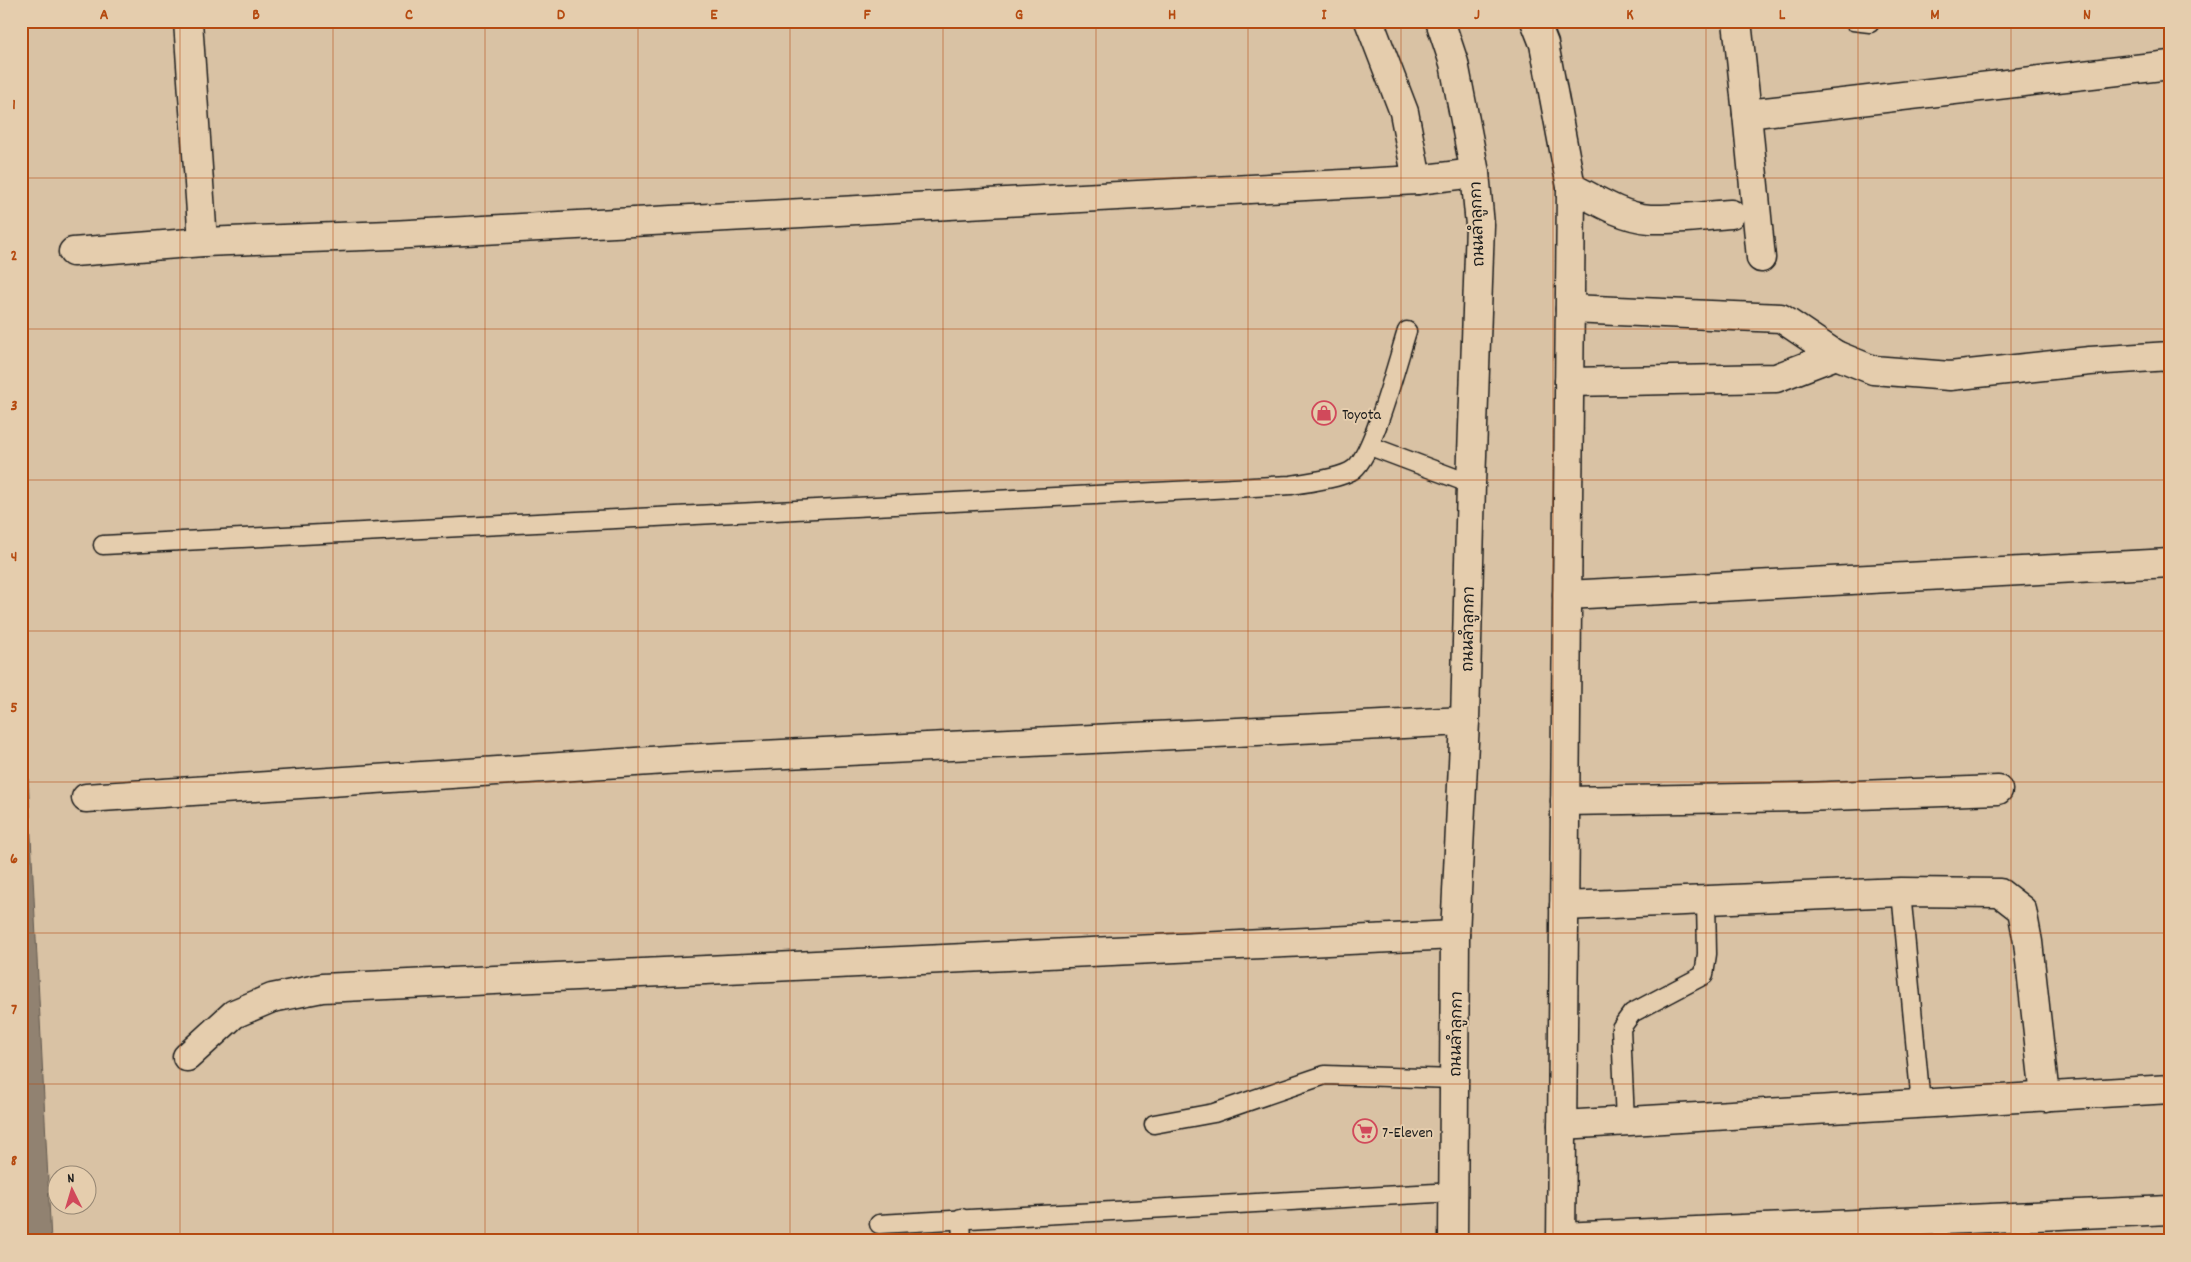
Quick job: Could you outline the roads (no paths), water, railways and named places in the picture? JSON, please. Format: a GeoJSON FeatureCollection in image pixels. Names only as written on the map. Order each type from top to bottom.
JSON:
{"type":"FeatureCollection","features":[{"type":"Feature","properties":{"kind":"street"},"geometry":{"type":"LineString","coordinates":[[188,21],[202,242]]}},
{"type":"Feature","properties":{"kind":"street"},"geometry":{"type":"LineString","coordinates":[[1369,21],[1404,112],[1417,180]]}},
{"type":"Feature","properties":{"kind":"street","name":"ถนนลำลูกกา"},"geometry":{"type":"LineString","coordinates":[[1440,21],[1454,63],[1475,173],[1480,224],[1465,721],[1455,935],[1453,1241]]}},
{"type":"Feature","properties":{"kind":"street"},"geometry":{"type":"LineString","coordinates":[[1535,21],[1544,44],[1571,187],[1561,1239],[2170,1210]]}},
{"type":"Feature","properties":{"kind":"street"},"geometry":{"type":"LineString","coordinates":[[1737,21],[1761,258]]}},
{"type":"Feature","properties":{"kind":"street"},"geometry":{"type":"LineString","coordinates":[[1747,114],[2170,65]]}},
{"type":"Feature","properties":{"kind":"street"},"geometry":{"type":"LineString","coordinates":[[73,252],[202,242],[391,235],[1417,180],[1475,173]]}},
{"type":"Feature","properties":{"kind":"street"},"geometry":{"type":"LineString","coordinates":[[1571,187],[1605,205],[1650,219],[1731,214]]}},
{"type":"Feature","properties":{"kind":"street"},"geometry":{"type":"LineString","coordinates":[[1570,309],[1782,318],[1836,355],[1873,370],[1950,376],[2090,361],[2170,356]]}},
{"type":"Feature","properties":{"kind":"street"},"geometry":{"type":"LineString","coordinates":[[1569,382],[1776,378],[1836,355]]}},
{"type":"Feature","properties":{"kind":"street"},"geometry":{"type":"LineString","coordinates":[[1567,595],[2170,563]]}},
{"type":"Feature","properties":{"kind":"street"},"geometry":{"type":"LineString","coordinates":[[86,798],[681,759],[1465,721]]}},
{"type":"Feature","properties":{"kind":"street"},"geometry":{"type":"LineString","coordinates":[[1565,801],[1803,797],[1998,790]]}},
{"type":"Feature","properties":{"kind":"street"},"geometry":{"type":"LineString","coordinates":[[1564,906],[1901,892],[2000,893],[2022,910],[2028,942],[2045,1097]]}},
{"type":"Feature","properties":{"kind":"street"},"geometry":{"type":"LineString","coordinates":[[187,1058],[234,1014],[272,998],[322,988],[1455,935]]}},
{"type":"Feature","properties":{"kind":"street"},"geometry":{"type":"LineString","coordinates":[[1562,1125],[2170,1090]]}},
{"type":"Feature","properties":{"kind":"lane"},"geometry":{"type":"LineString","coordinates":[[103,545],[1291,485],[1322,480],[1354,469],[1370,446],[1407,331]]}},
{"type":"Feature","properties":{"kind":"lane"},"geometry":{"type":"LineString","coordinates":[[1370,446],[1471,484]]}},
{"type":"Feature","properties":{"kind":"lane"},"geometry":{"type":"LineString","coordinates":[[1901,892],[1921,1104]]}},
{"type":"Feature","properties":{"kind":"lane"},"geometry":{"type":"LineString","coordinates":[[1625,1122],[1620,1028],[1632,1013],[1704,975],[1707,954],[1706,900]]}},
{"type":"Feature","properties":{"kind":"lane"},"geometry":{"type":"LineString","coordinates":[[1154,1124],[1214,1113],[1325,1075],[1454,1079]]}},
{"type":"Feature","properties":{"kind":"lane"},"geometry":{"type":"LineString","coordinates":[[879,1224],[1454,1192]]}},
{"type":"Feature","properties":{"kind":"lane"},"geometry":{"type":"LineString","coordinates":[[961,1218],[962,1241]]}},
{"type":"Feature","properties":{"kind":"place","name":"Toyota"},"geometry":{"type":"Point","coordinates":[1324,413]}},
{"type":"Feature","properties":{"kind":"place","name":"7-Eleven"},"geometry":{"type":"Point","coordinates":[1365,1131]}}]}
